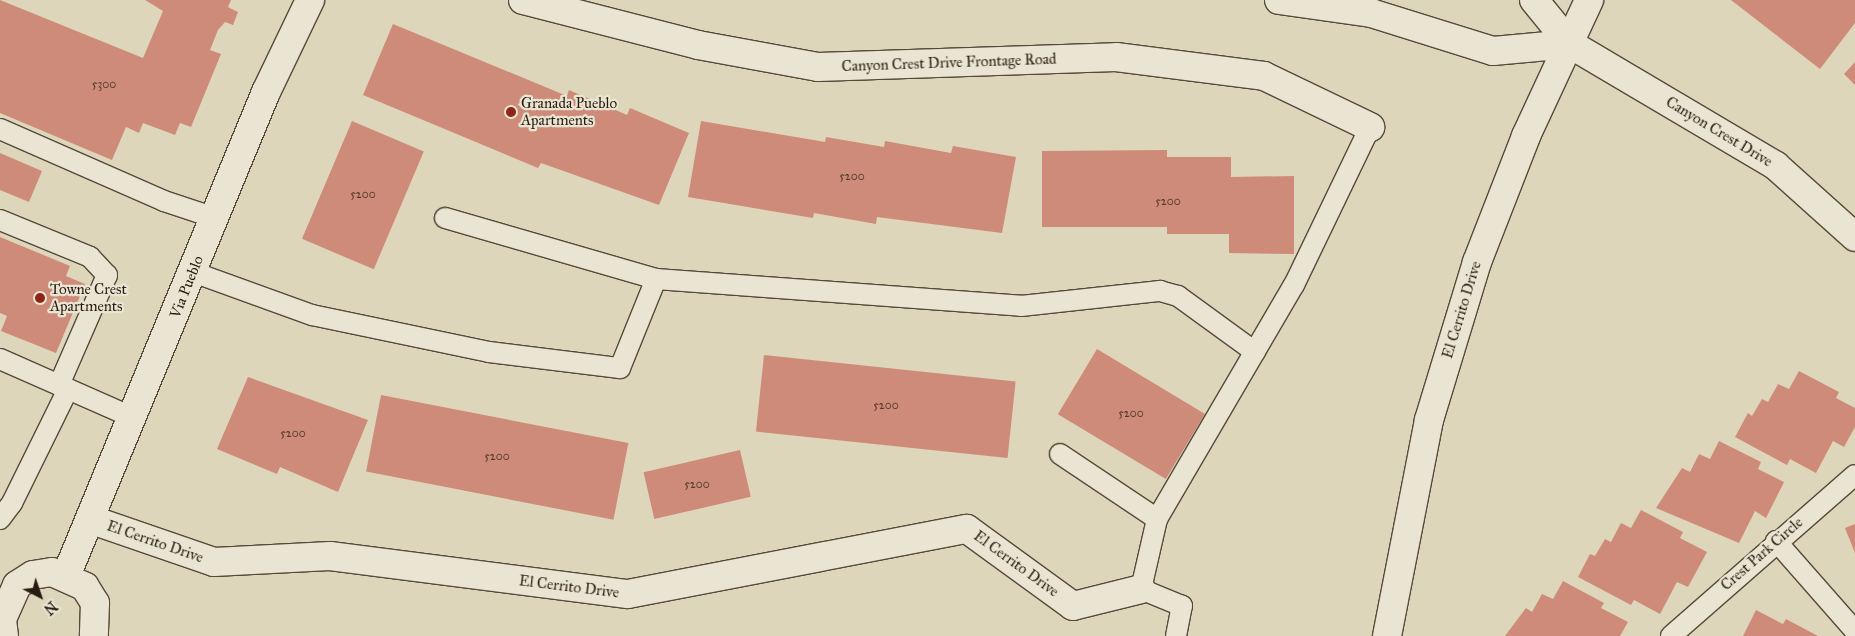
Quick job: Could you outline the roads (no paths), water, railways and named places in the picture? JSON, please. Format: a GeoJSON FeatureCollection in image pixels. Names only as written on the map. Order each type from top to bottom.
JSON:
{"type":"FeatureCollection","features":[{"type":"Feature","properties":{"kind":"street","name":"Via Pueblo"},"geometry":{"type":"LineString","coordinates":[[66,576],[92,520],[266,92],[310,0]]}},
{"type":"Feature","properties":{"kind":"street","name":"Canyon Crest Drive Frontage Road"},"geometry":{"type":"LineString","coordinates":[[523,0],[698,45],[818,67],[1116,57],[1264,76],[1370,127]]}},
{"type":"Feature","properties":{"kind":"street"},"geometry":{"type":"LineString","coordinates":[[1279,0],[1371,13],[1493,51],[1570,44]]}},
{"type":"Feature","properties":{"kind":"street","name":"Canyon Crest Drive"},"geometry":{"type":"LineString","coordinates":[[1534,0],[1570,44],[1776,166],[1855,237]]}},
{"type":"Feature","properties":{"kind":"street","name":"El Cerrito Drive"},"geometry":{"type":"LineString","coordinates":[[1386,636],[1429,420],[1477,262],[1526,136],[1589,0]]}},
{"type":"Feature","properties":{"kind":"street","name":"El Cerrito Drive"},"geometry":{"type":"LineString","coordinates":[[92,520],[214,562],[330,556],[628,594],[967,529],[1074,606],[1141,589]]}},
{"type":"Feature","properties":{"kind":"street"},"geometry":{"type":"LineString","coordinates":[[2,624],[17,585],[33,575],[66,576],[85,587],[95,603],[94,636]]}},
{"type":"Feature","properties":{"kind":"lane"},"geometry":{"type":"LineString","coordinates":[[1176,636],[1182,606],[1141,589],[1157,519],[1294,285],[1370,127]]}},
{"type":"Feature","properties":{"kind":"lane"},"geometry":{"type":"LineString","coordinates":[[0,128],[164,201],[215,218]]}},
{"type":"Feature","properties":{"kind":"lane"},"geometry":{"type":"LineString","coordinates":[[445,218],[656,278],[1020,306],[1160,291],[1178,296],[1255,352]]}},
{"type":"Feature","properties":{"kind":"lane"},"geometry":{"type":"LineString","coordinates":[[0,220],[90,257],[107,275],[63,387],[12,503],[0,519]]}},
{"type":"Feature","properties":{"kind":"lane"},"geometry":{"type":"LineString","coordinates":[[193,272],[312,315],[489,352],[620,368],[656,278]]}},
{"type":"Feature","properties":{"kind":"lane"},"geometry":{"type":"LineString","coordinates":[[0,359],[134,418]]}},
{"type":"Feature","properties":{"kind":"lane"},"geometry":{"type":"LineString","coordinates":[[1060,454],[1157,519]]}},
{"type":"Feature","properties":{"kind":"lane","name":"Crest Park Circle"},"geometry":{"type":"LineString","coordinates":[[1671,636],[1776,541],[1855,475]]}},
{"type":"Feature","properties":{"kind":"lane"},"geometry":{"type":"LineString","coordinates":[[1776,541],[1855,631]]}},
{"type":"Feature","properties":{"kind":"place","name":"Granada Pueblo Apartments"},"geometry":{"type":"Point","coordinates":[511,112]}},
{"type":"Feature","properties":{"kind":"place","name":"Towne Crest Apartments"},"geometry":{"type":"Point","coordinates":[40,298]}}]}
